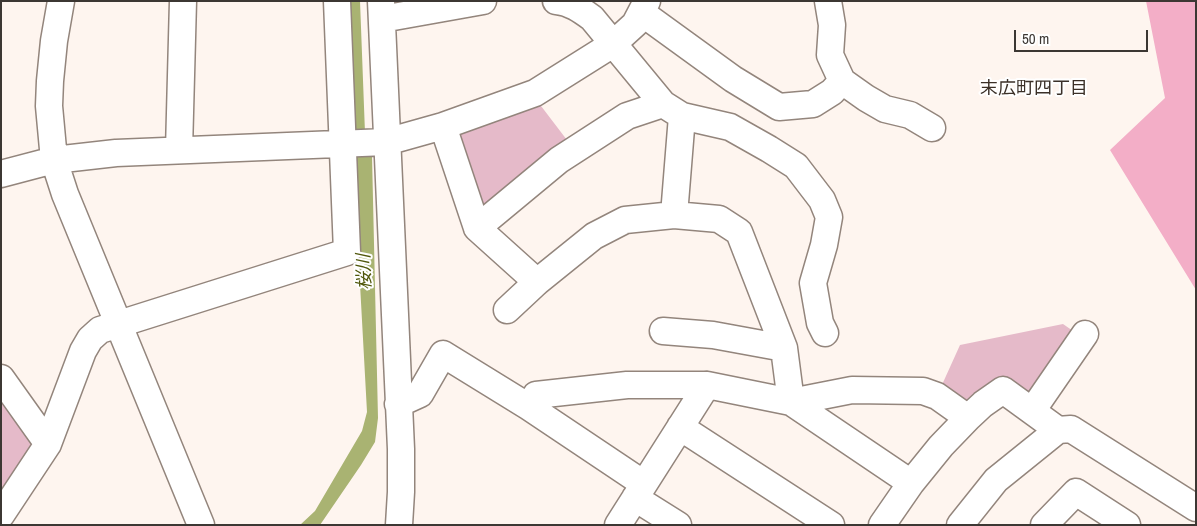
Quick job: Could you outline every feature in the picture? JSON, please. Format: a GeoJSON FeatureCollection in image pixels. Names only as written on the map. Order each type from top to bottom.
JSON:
{"type":"FeatureCollection","features":[{"type":"Feature","properties":{"kind":"street"},"geometry":{"type":"LineString","coordinates":[[61,1],[50,81],[49,106],[54,160],[65,194],[201,525]]}},
{"type":"Feature","properties":{"kind":"street"},"geometry":{"type":"LineString","coordinates":[[179,150],[183,1]]}},
{"type":"Feature","properties":{"kind":"street"},"geometry":{"type":"LineString","coordinates":[[1,515],[48,444],[83,351],[90,339],[100,330],[347,252],[347,144],[338,1]]}},
{"type":"Feature","properties":{"kind":"street"},"geometry":{"type":"LineString","coordinates":[[399,525],[401,492],[398,404],[381,142],[381,10],[483,1]]}},
{"type":"Feature","properties":{"kind":"street"},"geometry":{"type":"LineString","coordinates":[[556,1],[564,2],[592,18],[673,110],[674,215]]}},
{"type":"Feature","properties":{"kind":"street"},"geometry":{"type":"LineString","coordinates":[[828,1],[832,25],[830,55],[842,82],[885,109],[910,115],[932,128]]}},
{"type":"Feature","properties":{"kind":"street"},"geometry":{"type":"LineString","coordinates":[[1,174],[54,160],[87,155],[381,142],[443,126],[535,93],[613,44],[635,24],[644,7],[733,79],[779,107],[813,104],[832,92],[842,82]]}},
{"type":"Feature","properties":{"kind":"street"},"geometry":{"type":"LineString","coordinates":[[477,228],[559,160],[627,116],[673,110],[730,127],[796,166],[822,200],[829,217],[824,245],[813,284],[820,323],[826,333]]}},
{"type":"Feature","properties":{"kind":"street"},"geometry":{"type":"LineString","coordinates":[[443,126],[477,228],[537,282]]}},
{"type":"Feature","properties":{"kind":"street"},"geometry":{"type":"LineString","coordinates":[[507,310],[537,282],[594,236],[625,220],[674,215],[719,219],[739,232],[784,348],[791,402],[911,483]]}},
{"type":"Feature","properties":{"kind":"street"},"geometry":{"type":"LineString","coordinates":[[662,331],[713,335],[784,348]]}},
{"type":"Feature","properties":{"kind":"street"},"geometry":{"type":"LineString","coordinates":[[1032,411],[1085,334]]}},
{"type":"Feature","properties":{"kind":"street"},"geometry":{"type":"LineString","coordinates":[[398,404],[420,394],[443,354],[529,407],[640,491],[678,525]]}},
{"type":"Feature","properties":{"kind":"street"},"geometry":{"type":"LineString","coordinates":[[1,378],[48,444]]}},
{"type":"Feature","properties":{"kind":"street"},"geometry":{"type":"LineString","coordinates":[[529,407],[536,395],[627,385],[707,385],[791,402],[852,390],[923,391],[937,396],[968,418]]}},
{"type":"Feature","properties":{"kind":"street"},"geometry":{"type":"LineString","coordinates":[[618,525],[707,385]]}},
{"type":"Feature","properties":{"kind":"street"},"geometry":{"type":"LineString","coordinates":[[882,525],[911,483],[941,446],[968,418],[1003,390],[1058,430]]}},
{"type":"Feature","properties":{"kind":"street"},"geometry":{"type":"LineString","coordinates":[[680,427],[831,525]]}},
{"type":"Feature","properties":{"kind":"street"},"geometry":{"type":"LineString","coordinates":[[960,525],[996,480],[1058,430],[1070,429],[1196,508]]}},
{"type":"Feature","properties":{"kind":"street"},"geometry":{"type":"LineString","coordinates":[[1044,525],[1076,492],[1127,525]]}},
{"type":"Feature","properties":{"kind":"shaded area"},"geometry":{"type":"Polygon","coordinates":[[[1146,1],[1196,1],[1196,290],[1110,150],[1165,98],[1146,1]]]}},
{"type":"Feature","properties":{"kind":"shaded area"},"geometry":{"type":"Polygon","coordinates":[[[538,102],[570,144],[480,218],[453,130],[538,102]]]}},
{"type":"Feature","properties":{"kind":"shaded area"},"geometry":{"type":"Polygon","coordinates":[[[1063,324],[1076,333],[1032,399],[973,405],[941,387],[960,345],[1063,324]]]}},
{"type":"Feature","properties":{"kind":"shaded area"},"geometry":{"type":"Polygon","coordinates":[[[1,389],[40,443],[1,498],[1,389]]]}},
{"type":"Feature","properties":{"kind":"water"},"geometry":{"type":"Polygon","coordinates":[[[348,1],[360,1],[365,133],[353,133],[348,1]]]}},
{"type":"Feature","properties":{"kind":"water","name":"桜川"},"geometry":{"type":"Polygon","coordinates":[[[353,156],[372,156],[378,418],[375,442],[320,525],[300,525],[315,511],[362,431],[367,412],[353,156]]]}},
{"type":"Feature","properties":{"kind":"district","name":"末広町四丁目"},"geometry":{"type":"Point","coordinates":[1034,89]}}]}
